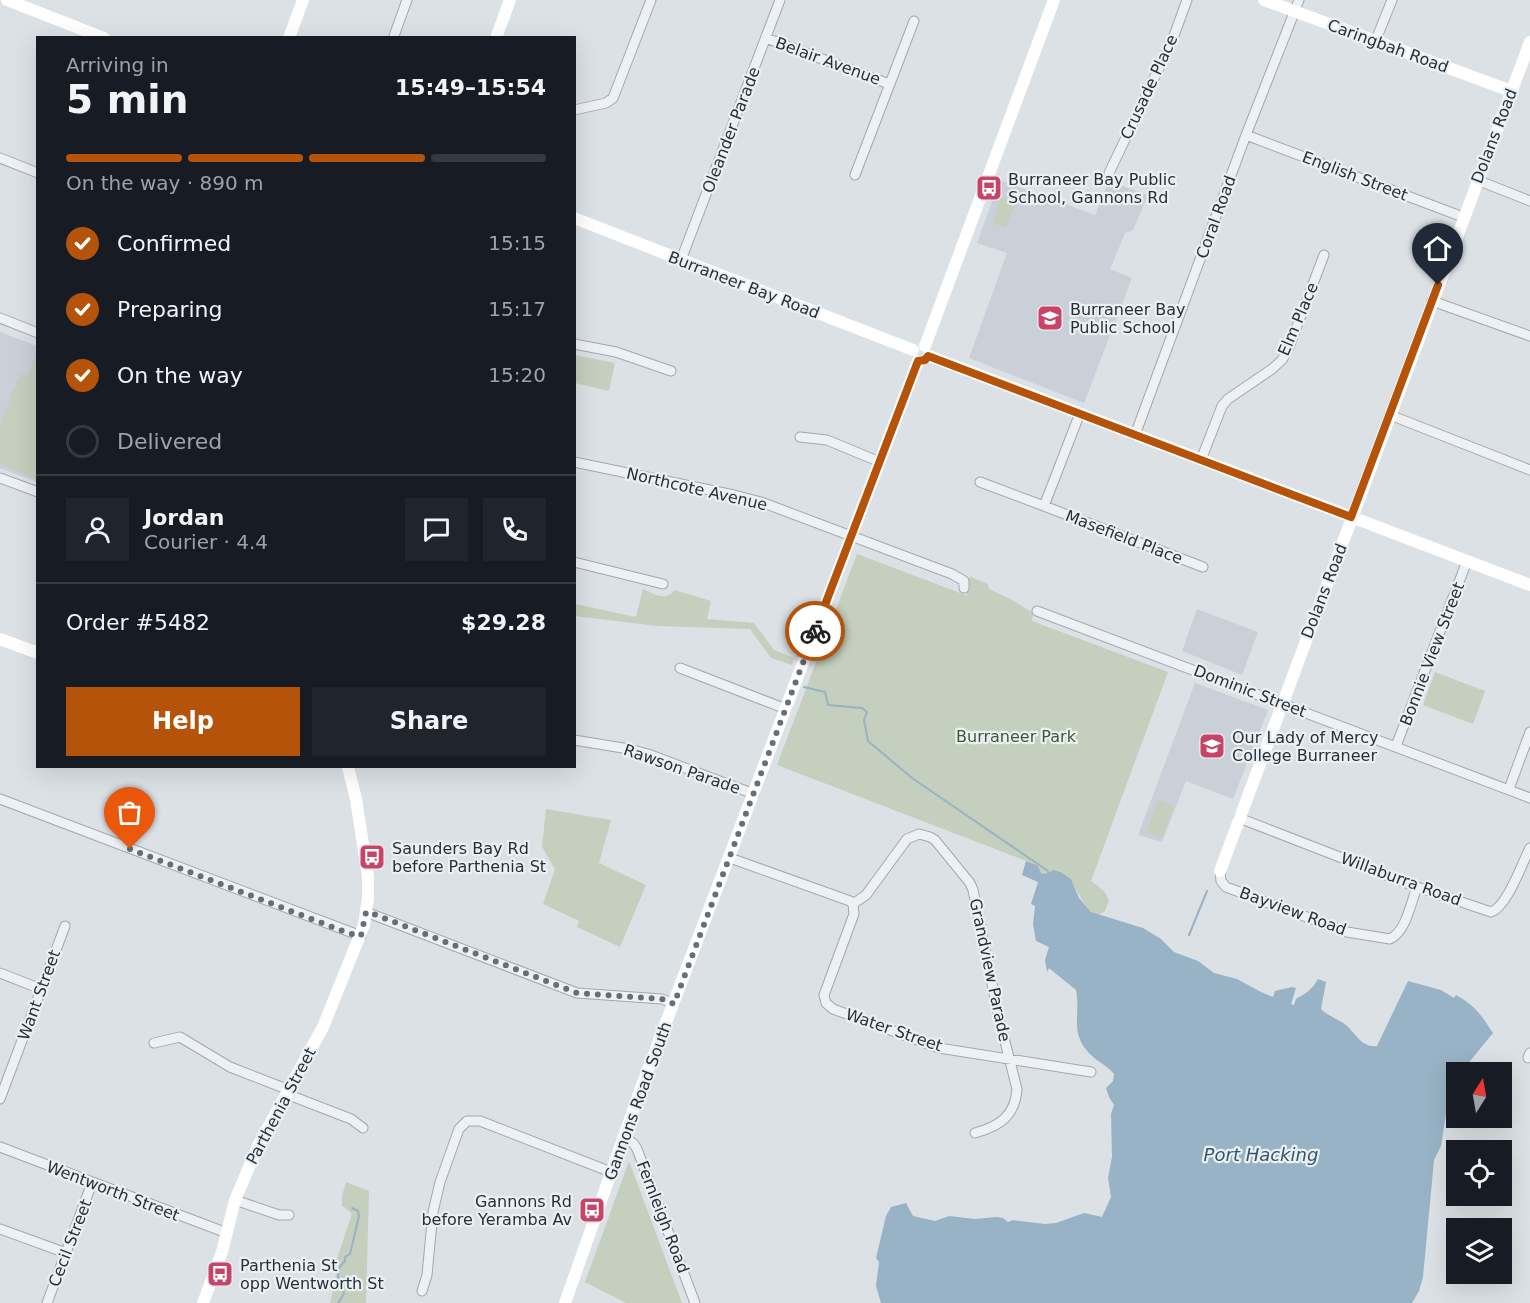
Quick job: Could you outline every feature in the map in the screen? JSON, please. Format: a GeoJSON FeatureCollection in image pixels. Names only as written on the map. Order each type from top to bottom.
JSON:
{"type":"FeatureCollection","features":[{"type":"Feature","properties":{"kind":"street"},"geometry":{"type":"LineString","coordinates":[[0,6],[7,0],[99,36]]}},
{"type":"Feature","properties":{"kind":"street"},"geometry":{"type":"LineString","coordinates":[[290,36],[303,0]]}},
{"type":"Feature","properties":{"kind":"street"},"geometry":{"type":"LineString","coordinates":[[394,36],[407,0]]}},
{"type":"Feature","properties":{"kind":"street"},"geometry":{"type":"LineString","coordinates":[[497,36],[510,0]]}},
{"type":"Feature","properties":{"kind":"street"},"geometry":{"type":"LineString","coordinates":[[576,110],[606,103],[613,98],[651,0]]}},
{"type":"Feature","properties":{"kind":"street","name":"Oleander Parade"},"geometry":{"type":"LineString","coordinates":[[681,261],[780,0]]}},
{"type":"Feature","properties":{"kind":"street","name":"Gannons Road South"},"geometry":{"type":"LineString","coordinates":[[565,1303],[624,1137],[1054,0]]}},
{"type":"Feature","properties":{"kind":"street","name":"Crusade Place"},"geometry":{"type":"LineString","coordinates":[[1109,173],[1172,40],[1187,0]]}},
{"type":"Feature","properties":{"kind":"street","name":"Caringbah Road"},"geometry":{"type":"LineString","coordinates":[[1264,0],[1297,6],[1375,42],[1511,91]]}},
{"type":"Feature","properties":{"kind":"street"},"geometry":{"type":"LineString","coordinates":[[1375,42],[1392,0]]}},
{"type":"Feature","properties":{"kind":"street","name":"Coral Road"},"geometry":{"type":"LineString","coordinates":[[1135,435],[1246,135],[1297,6]]}},
{"type":"Feature","properties":{"kind":"street","name":"Belair Avenue"},"geometry":{"type":"LineString","coordinates":[[855,175],[914,21]]}},
{"type":"Feature","properties":{"kind":"street","name":"Belair Avenue"},"geometry":{"type":"LineString","coordinates":[[766,38],[889,84]]}},
{"type":"Feature","properties":{"kind":"street","name":"Dolans Road"},"geometry":{"type":"LineString","coordinates":[[1220,871],[1530,42]]}},
{"type":"Feature","properties":{"kind":"street","name":"English Street"},"geometry":{"type":"LineString","coordinates":[[1246,135],[1463,218]]}},
{"type":"Feature","properties":{"kind":"street"},"geometry":{"type":"LineString","coordinates":[[0,158],[36,171]]}},
{"type":"Feature","properties":{"kind":"street"},"geometry":{"type":"LineString","coordinates":[[1477,180],[1530,201]]}},
{"type":"Feature","properties":{"kind":"street","name":"Burraneer Bay Road"},"geometry":{"type":"LineString","coordinates":[[576,219],[1530,585]]}},
{"type":"Feature","properties":{"kind":"street","name":"Elm Place"},"geometry":{"type":"LineString","coordinates":[[1201,460],[1222,406],[1228,399],[1281,360],[1289,347],[1324,255]]}},
{"type":"Feature","properties":{"kind":"street"},"geometry":{"type":"LineString","coordinates":[[1432,301],[1530,336]]}},
{"type":"Feature","properties":{"kind":"street"},"geometry":{"type":"LineString","coordinates":[[0,318],[36,332]]}},
{"type":"Feature","properties":{"kind":"street"},"geometry":{"type":"LineString","coordinates":[[576,344],[616,352],[671,370]]}},
{"type":"Feature","properties":{"kind":"street","name":"Masefield Place"},"geometry":{"type":"LineString","coordinates":[[1044,506],[1080,413]]}},
{"type":"Feature","properties":{"kind":"street"},"geometry":{"type":"LineString","coordinates":[[1390,415],[1530,470]]}},
{"type":"Feature","properties":{"kind":"street"},"geometry":{"type":"LineString","coordinates":[[800,437],[832,442],[880,462]]}},
{"type":"Feature","properties":{"kind":"street","name":"Northcote Avenue"},"geometry":{"type":"LineString","coordinates":[[576,462],[743,497],[851,536]]}},
{"type":"Feature","properties":{"kind":"street"},"geometry":{"type":"LineString","coordinates":[[0,478],[36,491]]}},
{"type":"Feature","properties":{"kind":"street","name":"Masefield Place"},"geometry":{"type":"LineString","coordinates":[[980,482],[1203,567]]}},
{"type":"Feature","properties":{"kind":"street"},"geometry":{"type":"LineString","coordinates":[[851,536],[952,574],[965,582]]}},
{"type":"Feature","properties":{"kind":"street","name":"Bonnie View Street"},"geometry":{"type":"LineString","coordinates":[[1396,746],[1467,561]]}},
{"type":"Feature","properties":{"kind":"street"},"geometry":{"type":"LineString","coordinates":[[576,562],[663,584]]}},
{"type":"Feature","properties":{"kind":"street","name":"Dominic Street"},"geometry":{"type":"LineString","coordinates":[[1036,610],[1530,798]]}},
{"type":"Feature","properties":{"kind":"street"},"geometry":{"type":"LineString","coordinates":[[0,639],[36,652]]}},
{"type":"Feature","properties":{"kind":"street"},"geometry":{"type":"LineString","coordinates":[[680,668],[786,709]]}},
{"type":"Feature","properties":{"kind":"street"},"geometry":{"type":"LineString","coordinates":[[1509,789],[1530,732]]}},
{"type":"Feature","properties":{"kind":"street","name":"Rawson Parade"},"geometry":{"type":"LineString","coordinates":[[576,740],[648,754],[754,794]]}},
{"type":"Feature","properties":{"kind":"street","name":"Parthenia Street"},"geometry":{"type":"LineString","coordinates":[[203,1303],[227,1233],[235,1200],[258,1146],[323,1027],[361,936],[368,888],[365,853],[349,768]]}},
{"type":"Feature","properties":{"kind":"street"},"geometry":{"type":"LineString","coordinates":[[0,799],[348,933],[361,936]]}},
{"type":"Feature","properties":{"kind":"street","name":"Willaburra Road"},"geometry":{"type":"LineString","coordinates":[[1239,818],[1417,887],[1491,912],[1497,910],[1507,896],[1530,848]]}},
{"type":"Feature","properties":{"kind":"street","name":"Grandview Parade"},"geometry":{"type":"LineString","coordinates":[[853,904],[866,895],[907,839],[919,834],[934,840],[970,883],[1008,1058],[1015,1078],[1016,1100],[1011,1112],[1003,1120],[993,1128],[975,1133]]}},
{"type":"Feature","properties":{"kind":"street"},"geometry":{"type":"LineString","coordinates":[[730,858],[853,904]]}},
{"type":"Feature","properties":{"kind":"street","name":"Bayview Road"},"geometry":{"type":"LineString","coordinates":[[1220,871],[1221,882],[1226,887],[1347,932],[1390,939],[1396,936],[1401,929],[1417,887]]}},
{"type":"Feature","properties":{"kind":"street","name":"Water Street"},"geometry":{"type":"LineString","coordinates":[[853,904],[854,914],[824,995],[826,1003],[833,1009],[926,1044],[1091,1072]]}},
{"type":"Feature","properties":{"kind":"street"},"geometry":{"type":"LineString","coordinates":[[366,912],[577,993],[662,999],[674,1004]]}},
{"type":"Feature","properties":{"kind":"street","name":"Want Street"},"geometry":{"type":"LineString","coordinates":[[0,1099],[65,926]]}},
{"type":"Feature","properties":{"kind":"street"},"geometry":{"type":"LineString","coordinates":[[0,973],[41,989]]}},
{"type":"Feature","properties":{"kind":"street"},"geometry":{"type":"LineString","coordinates":[[154,1043],[180,1037],[230,1067],[284,1088],[289,1095],[351,1119],[363,1128]]}},
{"type":"Feature","properties":{"kind":"street"},"geometry":{"type":"LineString","coordinates":[[422,1291],[427,1275],[433,1212],[440,1182],[459,1129],[467,1121],[480,1121],[611,1172]]}},
{"type":"Feature","properties":{"kind":"street","name":"Fernleigh Road"},"geometry":{"type":"LineString","coordinates":[[624,1137],[637,1149],[695,1303]]}},
{"type":"Feature","properties":{"kind":"street","name":"Wentworth Street"},"geometry":{"type":"LineString","coordinates":[[0,1147],[227,1233]]}},
{"type":"Feature","properties":{"kind":"street","name":"Cecil Street"},"geometry":{"type":"LineString","coordinates":[[47,1303],[92,1183]]}},
{"type":"Feature","properties":{"kind":"street"},"geometry":{"type":"LineString","coordinates":[[235,1200],[279,1215],[289,1215]]}},
{"type":"Feature","properties":{"kind":"street"},"geometry":{"type":"LineString","coordinates":[[0,1229],[66,1253]]}},
{"type":"Feature","properties":{"kind":"shaded area","name":"Burraneer Bay Public School"},"geometry":{"type":"Polygon","coordinates":[[[1000,180],[1095,215],[1109,181],[1148,195],[1133,230],[1125,233],[1110,269],[1132,278],[1084,403],[969,358],[1007,253],[977,243],[1000,180]]]}},
{"type":"Feature","properties":{"kind":"shaded area"},"geometry":{"type":"Polygon","coordinates":[[[0,332],[36,346],[36,482],[0,468],[0,332]]]}},
{"type":"Feature","properties":{"kind":"shaded area"},"geometry":{"type":"Polygon","coordinates":[[[1197,609],[1258,632],[1242,675],[1182,651],[1197,609]]]}},
{"type":"Feature","properties":{"kind":"shaded area","name":"Our Lady of Mercy College Burraneer"},"geometry":{"type":"Polygon","coordinates":[[[1195,683],[1268,710],[1233,799],[1186,781],[1162,842],[1138,835],[1195,683]]]}},
{"type":"Feature","properties":{"kind":"green space"},"geometry":{"type":"Polygon","coordinates":[[[1001,198],[1015,203],[1006,228],[992,223],[1001,198]]]}},
{"type":"Feature","properties":{"kind":"green space"},"geometry":{"type":"Polygon","coordinates":[[[36,354],[36,478],[0,464],[0,425],[20,374],[27,377],[36,354]]]}},
{"type":"Feature","properties":{"kind":"green space"},"geometry":{"type":"Polygon","coordinates":[[[576,355],[615,363],[609,391],[576,383],[576,355]]]}},
{"type":"Feature","properties":{"kind":"green space","name":"Burraneer Park"},"geometry":{"type":"Polygon","coordinates":[[[857,554],[968,596],[965,590],[971,577],[988,584],[989,589],[1033,613],[1032,621],[1168,672],[1091,881],[1104,891],[1109,900],[1105,911],[1097,916],[1090,910],[1073,884],[1061,872],[1052,870],[1042,874],[1037,865],[777,765],[857,554]]]}},
{"type":"Feature","properties":{"kind":"green space"},"geometry":{"type":"Polygon","coordinates":[[[643,589],[663,596],[675,590],[711,601],[707,619],[754,623],[774,650],[794,658],[792,665],[771,658],[750,629],[657,626],[576,616],[576,604],[636,617],[643,589]]]}},
{"type":"Feature","properties":{"kind":"green space"},"geometry":{"type":"Polygon","coordinates":[[[1435,672],[1485,691],[1473,724],[1423,705],[1435,672]]]}},
{"type":"Feature","properties":{"kind":"green space"},"geometry":{"type":"Polygon","coordinates":[[[1158,800],[1174,806],[1162,838],[1146,832],[1158,800]]]}},
{"type":"Feature","properties":{"kind":"green space"},"geometry":{"type":"Polygon","coordinates":[[[546,809],[611,820],[599,863],[646,885],[620,947],[577,927],[579,921],[543,904],[555,869],[542,847],[546,809]]]}},
{"type":"Feature","properties":{"kind":"green space"},"geometry":{"type":"Polygon","coordinates":[[[629,1161],[682,1303],[626,1303],[585,1282],[629,1161]]]}},
{"type":"Feature","properties":{"kind":"green space"},"geometry":{"type":"Polygon","coordinates":[[[346,1182],[369,1191],[366,1303],[330,1303],[339,1263],[336,1262],[352,1213],[342,1206],[346,1182]]]}},
{"type":"Feature","properties":{"kind":"water","name":"Port Hacking"},"geometry":{"type":"Polygon","coordinates":[[[1026,861],[1037,865],[1042,874],[1054,870],[1061,872],[1071,879],[1079,898],[1091,912],[1143,928],[1161,939],[1174,952],[1198,961],[1214,973],[1237,979],[1273,997],[1275,991],[1296,988],[1291,1004],[1294,1005],[1296,999],[1311,989],[1318,979],[1326,982],[1321,1009],[1346,1025],[1367,1045],[1377,1046],[1408,981],[1441,990],[1454,998],[1456,995],[1477,1011],[1493,1033],[1469,1062],[1446,1062],[1446,1114],[1441,1146],[1434,1160],[1423,1277],[1412,1303],[881,1303],[876,1286],[879,1262],[876,1258],[886,1216],[891,1207],[906,1203],[913,1216],[935,1221],[949,1216],[975,1219],[996,1217],[1008,1222],[1013,1220],[1045,1224],[1056,1223],[1084,1213],[1102,1217],[1111,1197],[1108,1178],[1112,1157],[1111,1114],[1114,1105],[1106,1088],[1113,1081],[1114,1074],[1089,1053],[1079,1038],[1076,990],[1049,968],[1047,972],[1045,960],[1049,947],[1036,941],[1033,924],[1035,906],[1031,904],[1038,882],[1022,875],[1026,861]]]}},
{"type":"Feature","properties":{"kind":"waterway"},"geometry":{"type":"LineString","coordinates":[[804,687],[825,692],[828,705],[862,708],[867,712],[864,720],[868,741],[912,778],[1048,871]]}},
{"type":"Feature","properties":{"kind":"waterway"},"geometry":{"type":"LineString","coordinates":[[1189,935],[1207,891]]}},
{"type":"Feature","properties":{"kind":"waterway"},"geometry":{"type":"LineString","coordinates":[[338,1303],[344,1294],[338,1273],[345,1257],[350,1254],[359,1216],[358,1211],[352,1208]]}},
{"type":"Feature","properties":{"kind":"way so far"},"geometry":{"type":"LineString","coordinates":[[130,849],[348,933],[361,936],[366,912],[371,913],[577,993],[662,999],[674,1004],[815,631]]}},
{"type":"Feature","properties":{"kind":"place","name":"Burraneer Bay Public School, Gannons Rd"},"geometry":{"type":"Point","coordinates":[989,188]}},
{"type":"Feature","properties":{"kind":"place","name":"Burraneer Bay Public School"},"geometry":{"type":"Point","coordinates":[1050,318]}},
{"type":"Feature","properties":{"kind":"place","name":"Our Lady of Mercy College Burraneer"},"geometry":{"type":"Point","coordinates":[1212,746]}},
{"type":"Feature","properties":{"kind":"place","name":"Saunders Bay Rd before Parthenia St"},"geometry":{"type":"Point","coordinates":[372,857]}},
{"type":"Feature","properties":{"kind":"place","name":"Gannons Rd before Yeramba Av"},"geometry":{"type":"Point","coordinates":[592,1210]}},
{"type":"Feature","properties":{"kind":"place","name":"Parthenia St opp Wentworth St"},"geometry":{"type":"Point","coordinates":[220,1274]}},
{"type":"Feature","properties":{"kind":"route"},"geometry":{"type":"LineString","coordinates":[[815,631],[918,361],[925,360],[928,356],[1351,517],[1438,285]]}}]}
